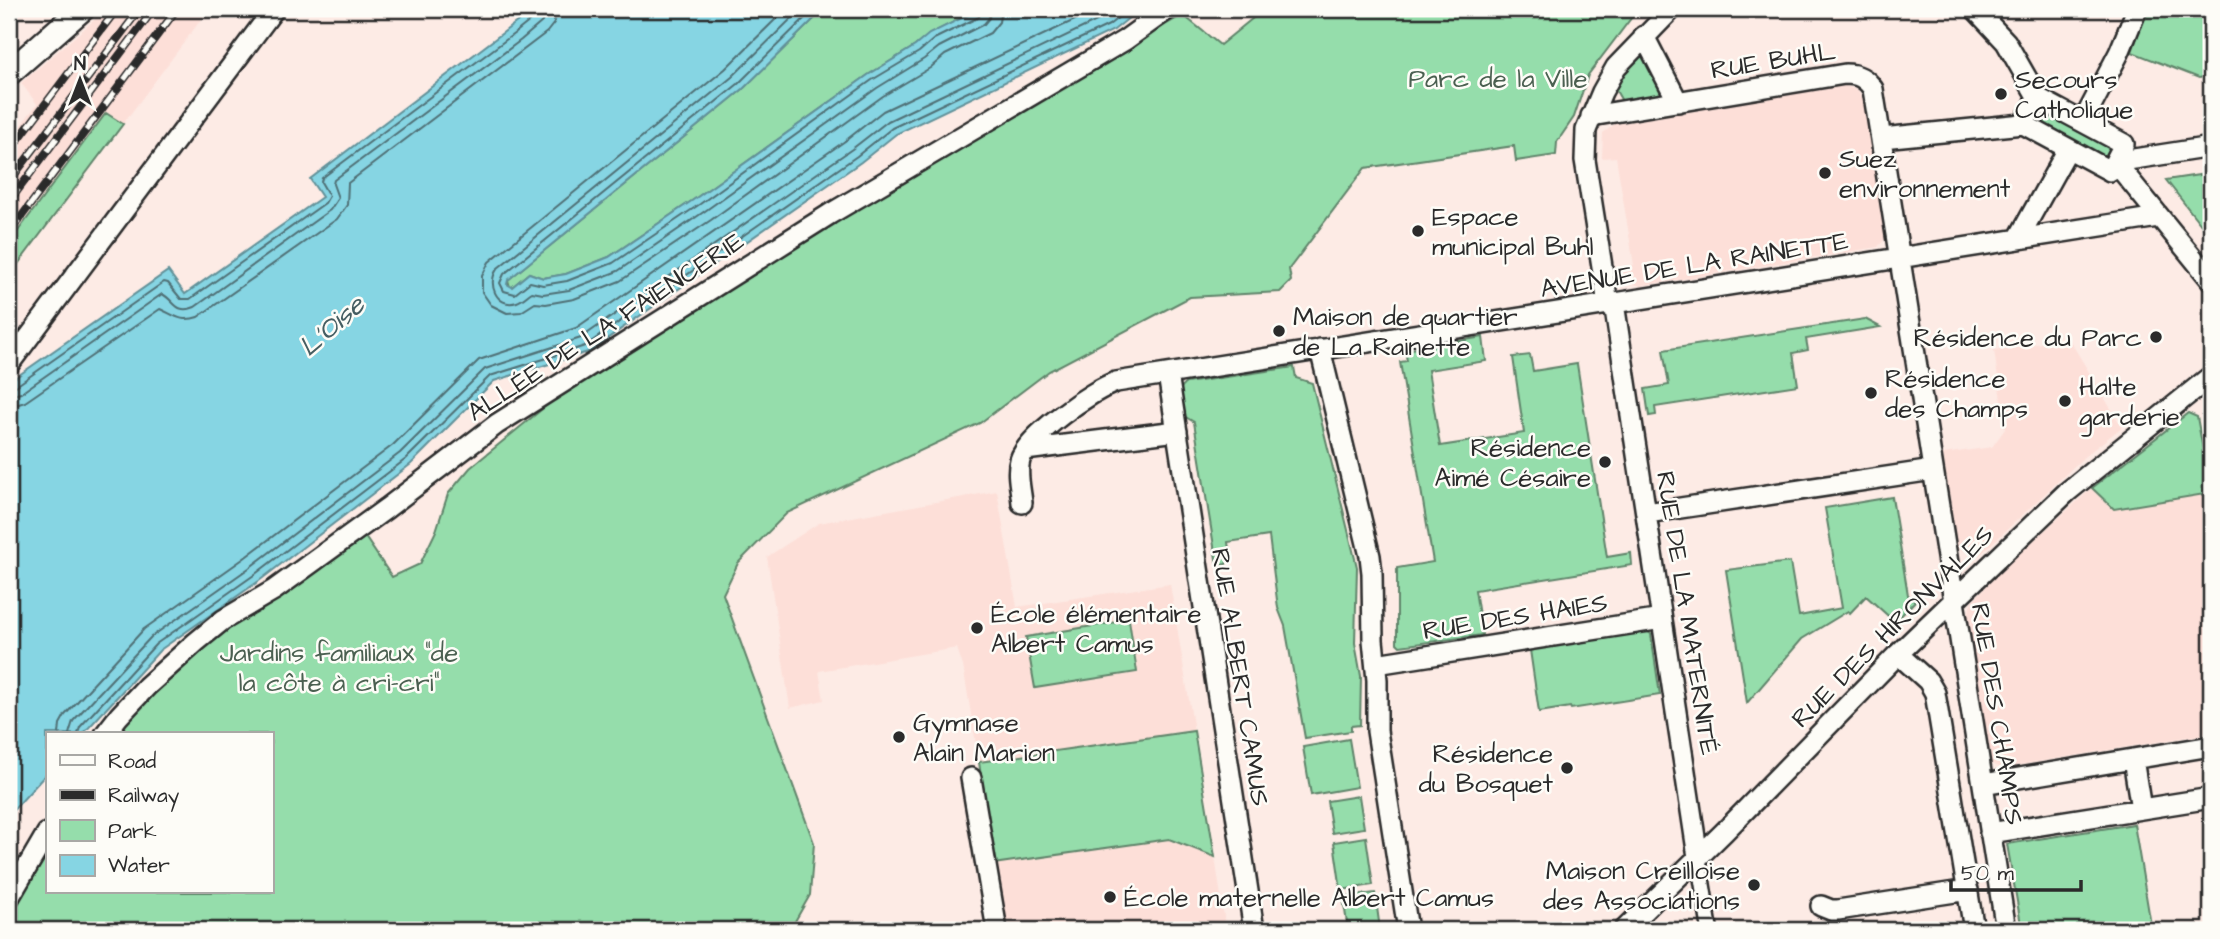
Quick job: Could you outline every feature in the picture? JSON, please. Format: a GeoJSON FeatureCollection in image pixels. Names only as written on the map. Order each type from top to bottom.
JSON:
{"type":"FeatureCollection","features":[{"type":"Feature","properties":{"kind":"street"},"geometry":{"type":"LineString","coordinates":[[9,73],[82,9]]}},
{"type":"Feature","properties":{"kind":"street"},"geometry":{"type":"LineString","coordinates":[[9,364],[274,9]]}},
{"type":"Feature","properties":{"kind":"street","name":"ALLÉE DE LA FAÏENCERIE"},"geometry":{"type":"LineString","coordinates":[[106,732],[147,686],[223,620],[274,590],[496,424],[830,214],[1125,40],[1168,9]]}},
{"type":"Feature","properties":{"kind":"street","name":"RUE DE LA MATERNITÉ"},"geometry":{"type":"LineString","coordinates":[[1672,9],[1616,67],[1591,116],[1584,140],[1585,160],[1647,513],[1710,930]]}},
{"type":"Feature","properties":{"kind":"street"},"geometry":{"type":"LineString","coordinates":[[1882,138],[2023,124],[2110,171],[2124,144],[2038,98],[2006,42],[1975,9]]}},
{"type":"Feature","properties":{"kind":"street"},"geometry":{"type":"LineString","coordinates":[[2083,122],[2119,53],[2137,9]]}},
{"type":"Feature","properties":{"kind":"street"},"geometry":{"type":"LineString","coordinates":[[1644,36],[1678,102]]}},
{"type":"Feature","properties":{"kind":"street","name":"RUE BUHL"},"geometry":{"type":"LineString","coordinates":[[1591,116],[1845,74],[1858,75],[1873,89],[1900,258]]}},
{"type":"Feature","properties":{"kind":"street"},"geometry":{"type":"LineString","coordinates":[[2023,124],[2038,98]]}},
{"type":"Feature","properties":{"kind":"street"},"geometry":{"type":"LineString","coordinates":[[2115,162],[2211,147]]}},
{"type":"Feature","properties":{"kind":"street"},"geometry":{"type":"LineString","coordinates":[[2018,239],[2068,149]]}},
{"type":"Feature","properties":{"kind":"street"},"geometry":{"type":"LineString","coordinates":[[2115,162],[2211,280]]}},
{"type":"Feature","properties":{"kind":"street","name":"AVENUE DE LA RAINETTE"},"geometry":{"type":"LineString","coordinates":[[1026,450],[1057,420],[1098,390],[1116,382],[2158,217]]}},
{"type":"Feature","properties":{"kind":"street","name":"RUE DES CHAMPS"},"geometry":{"type":"LineString","coordinates":[[1900,258],[2006,930]]}},
{"type":"Feature","properties":{"kind":"street"},"geometry":{"type":"LineString","coordinates":[[1321,349],[1373,573],[1377,731],[1408,930]]}},
{"type":"Feature","properties":{"kind":"street","name":"RUE ALBERT CAMUS"},"geometry":{"type":"LineString","coordinates":[[1168,374],[1254,930]]}},
{"type":"Feature","properties":{"kind":"street","name":"RUE DES HIRONVALES"},"geometry":{"type":"LineString","coordinates":[[1624,930],[1954,599],[2075,485],[2211,376]]}},
{"type":"Feature","properties":{"kind":"street"},"geometry":{"type":"LineString","coordinates":[[1023,503],[1019,467],[1026,450],[1177,431]]}},
{"type":"Feature","properties":{"kind":"street"},"geometry":{"type":"LineString","coordinates":[[1647,513],[1933,470]]}},
{"type":"Feature","properties":{"kind":"street","name":"RUE DES HAIES"},"geometry":{"type":"LineString","coordinates":[[1376,664],[1662,619]]}},
{"type":"Feature","properties":{"kind":"street"},"geometry":{"type":"LineString","coordinates":[[1898,654],[1928,681],[1935,693],[1974,930]]}},
{"type":"Feature","properties":{"kind":"street"},"geometry":{"type":"LineString","coordinates":[[1983,784],[2211,746]]}},
{"type":"Feature","properties":{"kind":"street"},"geometry":{"type":"LineString","coordinates":[[2133,759],[2141,809]]}},
{"type":"Feature","properties":{"kind":"street"},"geometry":{"type":"LineString","coordinates":[[971,778],[997,930]]}},
{"type":"Feature","properties":{"kind":"street"},"geometry":{"type":"LineString","coordinates":[[1990,833],[2211,798]]}},
{"type":"Feature","properties":{"kind":"street"},"geometry":{"type":"LineString","coordinates":[[9,898],[46,835]]}},
{"type":"Feature","properties":{"kind":"street"},"geometry":{"type":"LineString","coordinates":[[1821,906],[1838,910],[1968,890]]}},
{"type":"Feature","properties":{"kind":"shaded area"},"geometry":{"type":"Polygon","coordinates":[[[107,9],[209,9],[9,276],[9,141],[37,104],[21,83],[107,9]]]}},
{"type":"Feature","properties":{"kind":"shaded area"},"geometry":{"type":"Polygon","coordinates":[[[1844,86],[1858,90],[1865,104],[1885,239],[1878,247],[1640,286],[1625,280],[1621,267],[1634,265],[1616,157],[1602,158],[1603,133],[1615,124],[1844,86]]]}},
{"type":"Feature","properties":{"kind":"shaded area"},"geometry":{"type":"Polygon","coordinates":[[[2069,339],[2122,427],[2085,456],[1979,556],[1957,548],[1943,454],[1992,447],[2005,429],[1994,350],[2069,339]]]}},
{"type":"Feature","properties":{"kind":"shaded area"},"geometry":{"type":"Polygon","coordinates":[[[2092,488],[2114,509],[2211,493],[2211,733],[2001,768],[1990,763],[1968,616],[1971,603],[2001,570],[2092,488]]]}},
{"type":"Feature","properties":{"kind":"shaded area","name":"École élémentaire Albert Camus"},"geometry":{"type":"Polygon","coordinates":[[[997,491],[1017,607],[1170,584],[1194,731],[979,762],[963,666],[957,648],[819,671],[824,700],[790,708],[767,557],[819,523],[997,491]]]}},
{"type":"Feature","properties":{"kind":"shaded area","name":"École maternelle Albert Camus"},"geometry":{"type":"Polygon","coordinates":[[[1169,839],[1215,857],[1226,930],[1004,930],[993,864],[1169,839]]]}},
{"type":"Feature","properties":{"kind":"green space"},"geometry":{"type":"Polygon","coordinates":[[[824,9],[980,9],[930,34],[868,75],[609,257],[566,274],[543,278],[529,273],[510,287],[508,280],[743,89],[824,9]]]}},
{"type":"Feature","properties":{"kind":"green space"},"geometry":{"type":"Polygon","coordinates":[[[1264,9],[1638,9],[1588,75],[1574,117],[1557,142],[1556,155],[1516,161],[1514,146],[1365,168],[1289,269],[1291,281],[1280,292],[1190,297],[1049,371],[980,423],[787,513],[738,563],[723,594],[814,843],[810,895],[790,930],[9,930],[9,906],[46,847],[46,894],[273,894],[273,732],[118,732],[136,708],[182,664],[258,606],[363,534],[392,577],[420,564],[436,531],[448,494],[470,468],[563,392],[841,214],[903,184],[1049,90],[1183,15],[1220,45],[1264,9]]]}},
{"type":"Feature","properties":{"kind":"green space"},"geometry":{"type":"Polygon","coordinates":[[[2147,9],[2211,9],[2211,76],[2199,78],[2132,52],[2147,9]]]}},
{"type":"Feature","properties":{"kind":"green space"},"geometry":{"type":"Polygon","coordinates":[[[1640,56],[1645,57],[1662,92],[1658,100],[1622,101],[1615,89],[1615,79],[1640,56]]]}},
{"type":"Feature","properties":{"kind":"green space"},"geometry":{"type":"Polygon","coordinates":[[[106,113],[123,124],[9,276],[9,243],[106,113]]]}},
{"type":"Feature","properties":{"kind":"green space"},"geometry":{"type":"Polygon","coordinates":[[[2053,113],[2110,144],[2109,153],[2099,157],[2047,129],[2044,123],[2053,113]]]}},
{"type":"Feature","properties":{"kind":"green space"},"geometry":{"type":"Polygon","coordinates":[[[2206,174],[2205,230],[2166,180],[2206,174]]]}},
{"type":"Feature","properties":{"kind":"green space"},"geometry":{"type":"Polygon","coordinates":[[[1865,319],[1880,327],[1806,339],[1808,350],[1793,353],[1798,385],[1655,407],[1656,415],[1649,416],[1645,389],[1669,385],[1663,350],[1865,319]]]}},
{"type":"Feature","properties":{"kind":"green space"},"geometry":{"type":"Polygon","coordinates":[[[1483,337],[1486,361],[1428,370],[1440,446],[1524,433],[1513,357],[1530,355],[1533,371],[1577,364],[1607,557],[1631,553],[1632,565],[1475,590],[1482,635],[1400,646],[1397,643],[1397,568],[1433,562],[1400,362],[1407,361],[1405,350],[1483,337]]]}},
{"type":"Feature","properties":{"kind":"green space"},"geometry":{"type":"Polygon","coordinates":[[[1294,367],[1296,378],[1312,383],[1357,567],[1355,643],[1361,676],[1360,725],[1351,726],[1351,731],[1305,738],[1285,626],[1278,608],[1269,536],[1228,542],[1230,557],[1226,564],[1217,565],[1194,422],[1179,413],[1178,400],[1179,392],[1186,383],[1294,367]]]}},
{"type":"Feature","properties":{"kind":"green space"},"geometry":{"type":"Polygon","coordinates":[[[2188,413],[2197,417],[2211,493],[2114,509],[2092,488],[2188,413]]]}},
{"type":"Feature","properties":{"kind":"green space"},"geometry":{"type":"Polygon","coordinates":[[[1892,497],[1908,595],[1915,601],[1895,622],[1866,596],[1850,613],[1848,611],[1802,639],[1747,703],[1726,570],[1790,562],[1799,616],[1842,608],[1825,508],[1892,497]]]}},
{"type":"Feature","properties":{"kind":"green space"},"geometry":{"type":"Polygon","coordinates":[[[1129,620],[1137,672],[1035,688],[1026,637],[1129,620]]]}},
{"type":"Feature","properties":{"kind":"green space"},"geometry":{"type":"Polygon","coordinates":[[[1646,631],[1651,634],[1660,695],[1539,712],[1530,650],[1646,631]]]}},
{"type":"Feature","properties":{"kind":"green space"},"geometry":{"type":"Polygon","coordinates":[[[1194,731],[1215,857],[1169,839],[993,864],[979,762],[1194,731]]]}},
{"type":"Feature","properties":{"kind":"green space"},"geometry":{"type":"Polygon","coordinates":[[[1349,739],[1357,787],[1311,795],[1303,747],[1349,739]]]}},
{"type":"Feature","properties":{"kind":"green space"},"geometry":{"type":"Polygon","coordinates":[[[1359,796],[1364,828],[1332,833],[1327,801],[1359,796]]]}},
{"type":"Feature","properties":{"kind":"green space"},"geometry":{"type":"Polygon","coordinates":[[[2134,824],[2151,925],[2136,930],[2022,930],[2007,844],[2134,824]]]}},
{"type":"Feature","properties":{"kind":"green space"},"geometry":{"type":"Polygon","coordinates":[[[1366,837],[1373,885],[1341,890],[1334,842],[1366,837]]]}},
{"type":"Feature","properties":{"kind":"green space"},"geometry":{"type":"Polygon","coordinates":[[[1375,893],[1380,929],[1348,930],[1343,897],[1375,893]]]}},
{"type":"Feature","properties":{"kind":"water","name":"L'Oise"},"geometry":{"type":"Polygon","coordinates":[[[534,9],[824,9],[743,89],[508,280],[507,284],[512,287],[529,273],[543,278],[566,274],[609,257],[929,34],[980,9],[1140,9],[1114,30],[896,134],[861,162],[588,352],[494,381],[411,464],[259,581],[160,650],[85,732],[46,732],[46,774],[9,815],[9,382],[168,271],[185,294],[322,197],[310,179],[534,9]]]}},
{"type":"Feature","properties":{"kind":"railway"},"geometry":{"type":"LineString","coordinates":[[9,152],[117,9]]}},
{"type":"Feature","properties":{"kind":"railway"},"geometry":{"type":"LineString","coordinates":[[9,182],[140,9]]}},
{"type":"Feature","properties":{"kind":"railway"},"geometry":{"type":"LineString","coordinates":[[9,202],[154,9]]}},
{"type":"Feature","properties":{"kind":"railway"},"geometry":{"type":"LineString","coordinates":[[9,233],[177,9]]}},
{"type":"Feature","properties":{"kind":"place","name":"Secours Catholique"},"geometry":{"type":"Point","coordinates":[2001,94]}},
{"type":"Feature","properties":{"kind":"place","name":"Suez environnement"},"geometry":{"type":"Point","coordinates":[1825,173]}},
{"type":"Feature","properties":{"kind":"place","name":"Espace municipal Buhl"},"geometry":{"type":"Point","coordinates":[1418,231]}},
{"type":"Feature","properties":{"kind":"place","name":"Maison de quartier de La Rainette"},"geometry":{"type":"Point","coordinates":[1279,331]}},
{"type":"Feature","properties":{"kind":"place","name":"Résidence du Parc"},"geometry":{"type":"Point","coordinates":[2156,337]}},
{"type":"Feature","properties":{"kind":"place","name":"Résidence des Champs"},"geometry":{"type":"Point","coordinates":[1871,393]}},
{"type":"Feature","properties":{"kind":"place","name":"Halte garderie"},"geometry":{"type":"Point","coordinates":[2065,401]}},
{"type":"Feature","properties":{"kind":"place","name":"Résidence Aimé Césaire"},"geometry":{"type":"Point","coordinates":[1605,462]}},
{"type":"Feature","properties":{"kind":"place","name":"École élémentaire Albert Camus"},"geometry":{"type":"Point","coordinates":[977,628]}},
{"type":"Feature","properties":{"kind":"place","name":"Gymnase Alain Marion"},"geometry":{"type":"Point","coordinates":[899,737]}},
{"type":"Feature","properties":{"kind":"place","name":"Résidence du Bosquet"},"geometry":{"type":"Point","coordinates":[1567,768]}},
{"type":"Feature","properties":{"kind":"place","name":"Maison Creilloise des Associations"},"geometry":{"type":"Point","coordinates":[1754,885]}},
{"type":"Feature","properties":{"kind":"place","name":"École maternelle Albert Camus"},"geometry":{"type":"Point","coordinates":[1110,897]}},
{"type":"Feature","properties":{"kind":"park label","name":"Parc de la Ville"},"geometry":{"type":"Point","coordinates":[1498,78]}},
{"type":"Feature","properties":{"kind":"park label","name":"Jardins familiaux \"de la côte à cri-cri\""},"geometry":{"type":"Point","coordinates":[339,667]}}]}
